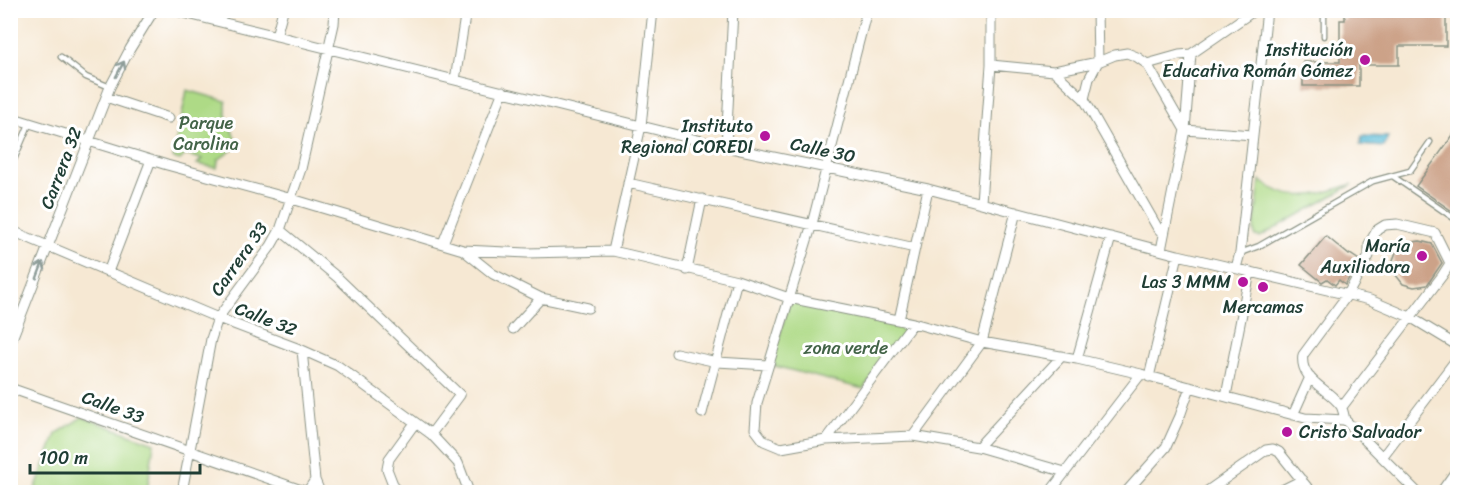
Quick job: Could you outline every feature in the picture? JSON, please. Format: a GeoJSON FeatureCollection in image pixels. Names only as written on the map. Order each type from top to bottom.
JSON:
{"type":"FeatureCollection","features":[{"type":"Feature","properties":{"kind":"street","name":"Carrera 32"},"geometry":{"type":"LineString","coordinates":[[10,344],[110,87],[154,10]]}},
{"type":"Feature","properties":{"kind":"street","name":"Calle 30"},"geometry":{"type":"LineString","coordinates":[[172,10],[726,147],[928,189],[1178,255],[1348,294],[1370,300],[1410,317],[1458,346]]}},
{"type":"Feature","properties":{"kind":"street"},"geometry":{"type":"LineString","coordinates":[[276,36],[283,10]]}},
{"type":"Feature","properties":{"kind":"street","name":"Carrera 33"},"geometry":{"type":"LineString","coordinates":[[182,492],[211,339],[218,318],[271,246],[292,199],[334,24],[335,10]]}},
{"type":"Feature","properties":{"kind":"street"},"geometry":{"type":"LineString","coordinates":[[454,80],[464,34],[466,10]]}},
{"type":"Feature","properties":{"kind":"street"},"geometry":{"type":"LineString","coordinates":[[613,251],[640,126],[653,10]]}},
{"type":"Feature","properties":{"kind":"street"},"geometry":{"type":"LineString","coordinates":[[726,147],[733,10]]}},
{"type":"Feature","properties":{"kind":"street"},"geometry":{"type":"LineString","coordinates":[[867,10],[812,224],[768,365],[758,403],[755,429],[764,441],[781,448],[826,440],[913,436],[978,447],[1065,472]]}},
{"type":"Feature","properties":{"kind":"street"},"geometry":{"type":"LineString","coordinates":[[981,202],[991,65],[992,10]]}},
{"type":"Feature","properties":{"kind":"street"},"geometry":{"type":"LineString","coordinates":[[1084,99],[1089,79],[1098,62],[1097,10]]}},
{"type":"Feature","properties":{"kind":"street"},"geometry":{"type":"LineString","coordinates":[[1147,64],[1191,54],[1255,10]]}},
{"type":"Feature","properties":{"kind":"street"},"geometry":{"type":"LineString","coordinates":[[1236,268],[1240,253],[1267,10]]}},
{"type":"Feature","properties":{"kind":"street"},"geometry":{"type":"LineString","coordinates":[[991,65],[1054,71],[1127,53],[1147,64],[1185,130]]}},
{"type":"Feature","properties":{"kind":"street"},"geometry":{"type":"LineString","coordinates":[[1161,250],[1185,130],[1191,54]]}},
{"type":"Feature","properties":{"kind":"street"},"geometry":{"type":"LineString","coordinates":[[1054,71],[1084,99],[1163,234]]}},
{"type":"Feature","properties":{"kind":"street"},"geometry":{"type":"LineString","coordinates":[[443,243],[503,91]]}},
{"type":"Feature","properties":{"kind":"street"},"geometry":{"type":"LineString","coordinates":[[106,97],[169,118]]}},
{"type":"Feature","properties":{"kind":"street"},"geometry":{"type":"LineString","coordinates":[[10,117],[463,250],[526,253],[613,251],[736,280],[789,298],[913,323],[982,342],[1077,359],[1293,415],[1314,419],[1345,420]]}},
{"type":"Feature","properties":{"kind":"street"},"geometry":{"type":"LineString","coordinates":[[1185,130],[1253,135]]}},
{"type":"Feature","properties":{"kind":"street"},"geometry":{"type":"LineString","coordinates":[[108,272],[151,160]]}},
{"type":"Feature","properties":{"kind":"street"},"geometry":{"type":"LineString","coordinates":[[628,183],[915,248]]}},
{"type":"Feature","properties":{"kind":"street"},"geometry":{"type":"LineString","coordinates":[[899,320],[928,189]]}},
{"type":"Feature","properties":{"kind":"street"},"geometry":{"type":"LineString","coordinates":[[687,270],[702,199]]}},
{"type":"Feature","properties":{"kind":"street"},"geometry":{"type":"LineString","coordinates":[[913,436],[982,342],[1016,212]]}},
{"type":"Feature","properties":{"kind":"street"},"geometry":{"type":"LineString","coordinates":[[1417,492],[1345,420],[1342,407],[1305,372],[1302,364],[1303,355],[1348,294],[1369,256],[1370,244],[1377,230],[1384,225],[1397,224],[1434,233],[1450,263]]}},
{"type":"Feature","properties":{"kind":"street","name":"Calle 32"},"geometry":{"type":"LineString","coordinates":[[10,230],[48,248],[338,366],[430,434],[458,463],[468,492]]}},
{"type":"Feature","properties":{"kind":"street"},"geometry":{"type":"LineString","coordinates":[[280,230],[337,277],[460,394],[430,434]]}},
{"type":"Feature","properties":{"kind":"street"},"geometry":{"type":"LineString","coordinates":[[1077,359],[1111,237]]}},
{"type":"Feature","properties":{"kind":"street"},"geometry":{"type":"LineString","coordinates":[[463,250],[493,274],[541,298],[588,308]]}},
{"type":"Feature","properties":{"kind":"street"},"geometry":{"type":"LineString","coordinates":[[1342,407],[1458,251]]}},
{"type":"Feature","properties":{"kind":"street"},"geometry":{"type":"LineString","coordinates":[[1050,492],[1145,375],[1178,255]]}},
{"type":"Feature","properties":{"kind":"street"},"geometry":{"type":"LineString","coordinates":[[1226,396],[1250,272]]}},
{"type":"Feature","properties":{"kind":"street"},"geometry":{"type":"LineString","coordinates":[[702,413],[717,362],[736,280]]}},
{"type":"Feature","properties":{"kind":"street"},"geometry":{"type":"LineString","coordinates":[[513,329],[541,298]]}},
{"type":"Feature","properties":{"kind":"street"},"geometry":{"type":"LineString","coordinates":[[826,440],[913,323]]}},
{"type":"Feature","properties":{"kind":"street"},"geometry":{"type":"LineString","coordinates":[[302,350],[315,480],[320,492]]}},
{"type":"Feature","properties":{"kind":"street"},"geometry":{"type":"LineString","coordinates":[[676,353],[717,362],[768,365]]}},
{"type":"Feature","properties":{"kind":"street"},"geometry":{"type":"LineString","coordinates":[[978,447],[1062,356]]}},
{"type":"Feature","properties":{"kind":"street"},"geometry":{"type":"LineString","coordinates":[[1383,456],[1458,357]]}},
{"type":"Feature","properties":{"kind":"street"},"geometry":{"type":"LineString","coordinates":[[1293,415],[1310,377]]}},
{"type":"Feature","properties":{"kind":"street"},"geometry":{"type":"LineString","coordinates":[[1126,492],[1166,447],[1190,387]]}},
{"type":"Feature","properties":{"kind":"street","name":"Calle 33"},"geometry":{"type":"LineString","coordinates":[[10,388],[308,492]]}},
{"type":"Feature","properties":{"kind":"street"},"geometry":{"type":"LineString","coordinates":[[396,492],[387,469],[389,459],[415,423]]}},
{"type":"Feature","properties":{"kind":"street"},"geometry":{"type":"LineString","coordinates":[[1206,492],[1266,450],[1273,449],[1279,452],[1311,492]]}},
{"type":"Feature","properties":{"kind":"street"},"geometry":{"type":"LineString","coordinates":[[1441,492],[1458,468]]}},
{"type":"Feature","properties":{"kind":"street"},"geometry":{"type":"LineString","coordinates":[[308,492],[315,480]]}},
{"type":"Feature","properties":{"kind":"street"},"geometry":{"type":"LineString","coordinates":[[1278,492],[1302,480]]}},
{"type":"Feature","properties":{"kind":"lane"},"geometry":{"type":"LineString","coordinates":[[1318,10],[1324,15],[1324,36]]}},
{"type":"Feature","properties":{"kind":"lane"},"geometry":{"type":"LineString","coordinates":[[61,57],[86,76],[110,87]]}},
{"type":"Feature","properties":{"kind":"lane"},"geometry":{"type":"LineString","coordinates":[[10,168],[30,122]]}},
{"type":"Feature","properties":{"kind":"lane"},"geometry":{"type":"LineString","coordinates":[[1240,253],[1260,246],[1373,181],[1410,171],[1431,142]]}},
{"type":"Feature","properties":{"kind":"lane"},"geometry":{"type":"LineString","coordinates":[[1394,177],[1458,221]]}},
{"type":"Feature","properties":{"kind":"green space","name":"Parque Carolina"},"geometry":{"type":"Polygon","coordinates":[[[187,90],[226,101],[226,115],[238,146],[218,160],[217,168],[197,164],[202,159],[185,155],[180,160],[173,158],[187,90]]]}},
{"type":"Feature","properties":{"kind":"green space"},"geometry":{"type":"Polygon","coordinates":[[[1260,180],[1282,193],[1305,196],[1353,184],[1260,237],[1255,236],[1254,230],[1260,180]]]}},
{"type":"Feature","properties":{"kind":"green space","name":"zona verde"},"geometry":{"type":"Polygon","coordinates":[[[790,300],[911,324],[863,389],[771,365],[790,300]]]}},
{"type":"Feature","properties":{"kind":"green space"},"geometry":{"type":"Polygon","coordinates":[[[82,417],[154,443],[147,492],[34,492],[56,434],[82,417]]]}},
{"type":"Feature","properties":{"kind":"water"},"geometry":{"type":"Polygon","coordinates":[[[1362,136],[1388,137],[1384,147],[1360,145],[1362,136]]]}},
{"type":"Feature","properties":{"kind":"building"},"geometry":{"type":"Polygon","coordinates":[[[1345,10],[1446,10],[1446,46],[1399,46],[1399,65],[1359,65],[1359,86],[1303,86],[1303,62],[1340,62],[1340,20],[1345,20],[1345,10]]]}},
{"type":"Feature","properties":{"kind":"building"},"geometry":{"type":"Polygon","coordinates":[[[1458,128],[1458,215],[1416,186],[1458,128]]]}},
{"type":"Feature","properties":{"kind":"building"},"geometry":{"type":"Polygon","coordinates":[[[1326,236],[1349,255],[1359,260],[1345,285],[1339,280],[1335,285],[1327,279],[1322,282],[1301,265],[1326,236]]]}},
{"type":"Feature","properties":{"kind":"building"},"geometry":{"type":"Polygon","coordinates":[[[1420,241],[1432,244],[1442,263],[1427,285],[1414,287],[1403,284],[1395,274],[1393,260],[1396,252],[1407,243],[1420,241]]]}},
{"type":"Feature","properties":{"kind":"place","name":"Institución Educativa Román Gómez"},"geometry":{"type":"Point","coordinates":[1365,60]}},
{"type":"Feature","properties":{"kind":"place","name":"Instituto Regional COREDI"},"geometry":{"type":"Point","coordinates":[765,136]}},
{"type":"Feature","properties":{"kind":"place","name":"María Auxiliadora"},"geometry":{"type":"Point","coordinates":[1422,256]}},
{"type":"Feature","properties":{"kind":"place","name":"Las 3 MMM"},"geometry":{"type":"Point","coordinates":[1243,282]}},
{"type":"Feature","properties":{"kind":"place","name":"Mercamas"},"geometry":{"type":"Point","coordinates":[1263,287]}},
{"type":"Feature","properties":{"kind":"place","name":"Cristo Salvador"},"geometry":{"type":"Point","coordinates":[1287,432]}}]}
